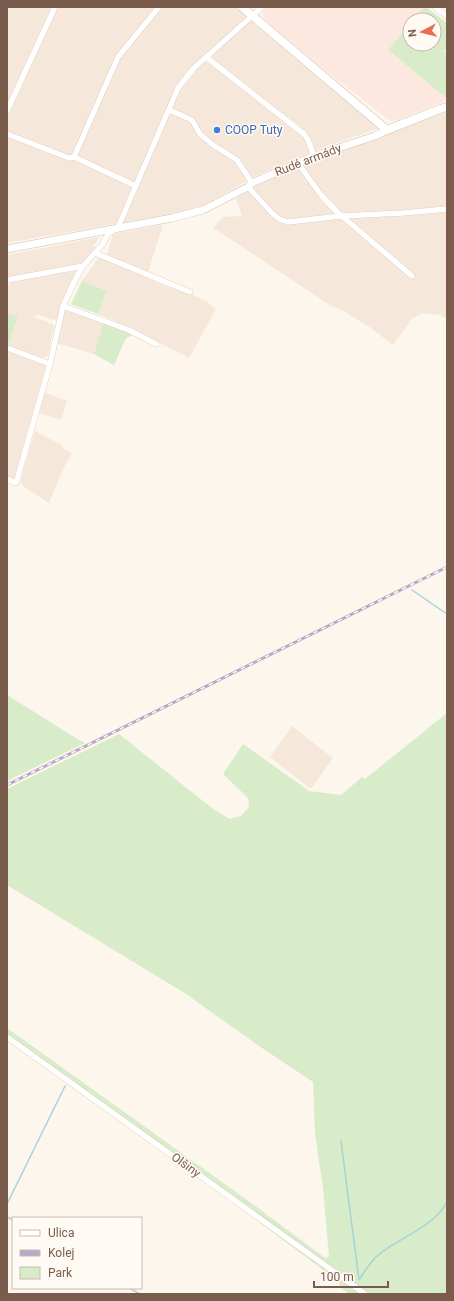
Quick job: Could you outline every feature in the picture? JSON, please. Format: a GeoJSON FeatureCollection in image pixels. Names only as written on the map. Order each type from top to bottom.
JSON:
{"type":"FeatureCollection","features":[{"type":"Feature","properties":{"kind":"main road"},"geometry":{"type":"LineString","coordinates":[[242,7],[388,130]]}},
{"type":"Feature","properties":{"kind":"main road","name":"Rudé armády"},"geometry":{"type":"LineString","coordinates":[[388,130],[447,107]]}},
{"type":"Feature","properties":{"kind":"street"},"geometry":{"type":"LineString","coordinates":[[7,111],[55,7]]}},
{"type":"Feature","properties":{"kind":"street"},"geometry":{"type":"LineString","coordinates":[[74,157],[118,57],[158,7]]}},
{"type":"Feature","properties":{"kind":"street"},"geometry":{"type":"LineString","coordinates":[[7,479],[16,483],[50,364],[63,306],[83,266],[102,245],[108,234],[116,228],[136,186],[178,88],[194,68],[262,7]]}},
{"type":"Feature","properties":{"kind":"street"},"geometry":{"type":"LineString","coordinates":[[435,7],[447,16]]}},
{"type":"Feature","properties":{"kind":"street"},"geometry":{"type":"LineString","coordinates":[[206,57],[304,134],[314,156]]}},
{"type":"Feature","properties":{"kind":"street"},"geometry":{"type":"LineString","coordinates":[[169,110],[192,120],[200,134],[212,145],[237,160],[250,185],[271,212],[279,219],[288,222],[341,216],[447,209]]}},
{"type":"Feature","properties":{"kind":"street","name":"Rudé armády"},"geometry":{"type":"LineString","coordinates":[[7,249],[172,218],[203,210],[250,185],[314,156],[388,130]]}},
{"type":"Feature","properties":{"kind":"street"},"geometry":{"type":"LineString","coordinates":[[7,134],[69,158],[74,157],[136,186]]}},
{"type":"Feature","properties":{"kind":"street"},"geometry":{"type":"LineString","coordinates":[[298,163],[321,195],[341,216],[412,276]]}},
{"type":"Feature","properties":{"kind":"street"},"geometry":{"type":"LineString","coordinates":[[95,253],[190,292]]}},
{"type":"Feature","properties":{"kind":"street"},"geometry":{"type":"LineString","coordinates":[[7,280],[83,266]]}},
{"type":"Feature","properties":{"kind":"street"},"geometry":{"type":"LineString","coordinates":[[63,306],[129,330],[156,344]]}},
{"type":"Feature","properties":{"kind":"street"},"geometry":{"type":"LineString","coordinates":[[7,348],[50,364]]}},
{"type":"Feature","properties":{"kind":"street","name":"Olšiny"},"geometry":{"type":"LineString","coordinates":[[7,1037],[365,1294]]}},
{"type":"Feature","properties":{"kind":"shaded area"},"geometry":{"type":"Polygon","coordinates":[[[7,7],[236,7],[380,128],[316,150],[258,175],[202,206],[172,214],[7,243],[7,7]]]}},
{"type":"Feature","properties":{"kind":"shaded area"},"geometry":{"type":"Polygon","coordinates":[[[269,7],[424,7],[420,12],[402,12],[402,33],[388,50],[445,97],[445,101],[394,121],[389,120],[327,72],[265,20],[263,11],[269,7]]]}},
{"type":"Feature","properties":{"kind":"shaded area"},"geometry":{"type":"Polygon","coordinates":[[[447,112],[447,319],[440,315],[422,313],[412,319],[393,345],[371,328],[342,310],[330,305],[213,228],[223,217],[242,216],[236,199],[255,185],[315,159],[447,112]]]}},
{"type":"Feature","properties":{"kind":"shaded area"},"geometry":{"type":"Polygon","coordinates":[[[163,225],[148,272],[107,254],[113,234],[163,225]]]}},
{"type":"Feature","properties":{"kind":"shaded area"},"geometry":{"type":"Polygon","coordinates":[[[100,237],[93,246],[97,248],[81,264],[7,278],[7,255],[100,237]]]}},
{"type":"Feature","properties":{"kind":"shaded area"},"geometry":{"type":"Polygon","coordinates":[[[99,257],[170,288],[171,286],[189,293],[209,303],[216,309],[189,358],[141,334],[140,332],[98,314],[107,291],[82,281],[99,257]]]}},
{"type":"Feature","properties":{"kind":"shaded area"},"geometry":{"type":"Polygon","coordinates":[[[74,270],[75,273],[57,319],[53,320],[36,314],[35,317],[54,325],[48,355],[41,358],[8,346],[18,318],[7,313],[7,289],[10,283],[12,281],[74,270]]]}},
{"type":"Feature","properties":{"kind":"shaded area"},"geometry":{"type":"Polygon","coordinates":[[[65,310],[103,323],[94,354],[56,343],[65,310]]]}},
{"type":"Feature","properties":{"kind":"shaded area"},"geometry":{"type":"Polygon","coordinates":[[[7,351],[46,365],[14,479],[7,476],[7,351]]]}},
{"type":"Feature","properties":{"kind":"shaded area"},"geometry":{"type":"Polygon","coordinates":[[[44,392],[67,401],[61,420],[38,413],[44,392]]]}},
{"type":"Feature","properties":{"kind":"shaded area"},"geometry":{"type":"Polygon","coordinates":[[[35,431],[62,445],[64,449],[72,453],[64,467],[49,503],[24,487],[20,482],[35,431]]]}},
{"type":"Feature","properties":{"kind":"shaded area"},"geometry":{"type":"Polygon","coordinates":[[[292,726],[333,758],[311,789],[270,757],[292,726]]]}},
{"type":"Feature","properties":{"kind":"green space"},"geometry":{"type":"Polygon","coordinates":[[[424,7],[426,7],[433,12],[420,12],[424,7]]]}},
{"type":"Feature","properties":{"kind":"green space"},"geometry":{"type":"Polygon","coordinates":[[[442,19],[447,23],[447,48],[444,51],[447,54],[447,97],[445,97],[388,50],[402,33],[402,52],[442,52],[442,19]]]}},
{"type":"Feature","properties":{"kind":"green space"},"geometry":{"type":"Polygon","coordinates":[[[82,281],[107,291],[98,314],[71,304],[82,281]]]}},
{"type":"Feature","properties":{"kind":"green space"},"geometry":{"type":"Polygon","coordinates":[[[7,313],[18,317],[8,346],[7,346],[7,313]]]}},
{"type":"Feature","properties":{"kind":"green space"},"geometry":{"type":"Polygon","coordinates":[[[103,323],[133,335],[126,338],[114,365],[94,354],[103,323]]]}},
{"type":"Feature","properties":{"kind":"green space"},"geometry":{"type":"Polygon","coordinates":[[[7,695],[79,740],[85,743],[7,781],[7,695]]]}},
{"type":"Feature","properties":{"kind":"green space"},"geometry":{"type":"Polygon","coordinates":[[[447,713],[447,1294],[348,1294],[340,1286],[338,1281],[7,1034],[7,1028],[254,1205],[325,1258],[329,1257],[323,1188],[315,1134],[313,1082],[186,994],[7,885],[7,789],[119,734],[213,809],[230,819],[241,816],[249,807],[248,798],[223,774],[243,744],[309,791],[341,795],[362,777],[365,779],[447,713]]]}},
{"type":"Feature","properties":{"kind":"waterway"},"geometry":{"type":"LineString","coordinates":[[412,590],[447,614]]}},
{"type":"Feature","properties":{"kind":"waterway"},"geometry":{"type":"LineString","coordinates":[[7,1204],[65,1086]]}},
{"type":"Feature","properties":{"kind":"waterway"},"geometry":{"type":"LineString","coordinates":[[341,1141],[359,1280]]}},
{"type":"Feature","properties":{"kind":"waterway"},"geometry":{"type":"LineString","coordinates":[[359,1280],[376,1257],[393,1244],[434,1219],[447,1202]]}},
{"type":"Feature","properties":{"kind":"waterway"},"geometry":{"type":"LineString","coordinates":[[7,1217],[12,1220]]}},
{"type":"Feature","properties":{"kind":"waterway"},"geometry":{"type":"LineString","coordinates":[[131,1289],[140,1294]]}},
{"type":"Feature","properties":{"kind":"railway"},"geometry":{"type":"LineString","coordinates":[[7,785],[447,567]]}},
{"type":"Feature","properties":{"kind":"place","name":"COOP Tuty"},"geometry":{"type":"Point","coordinates":[217,130]}}]}
